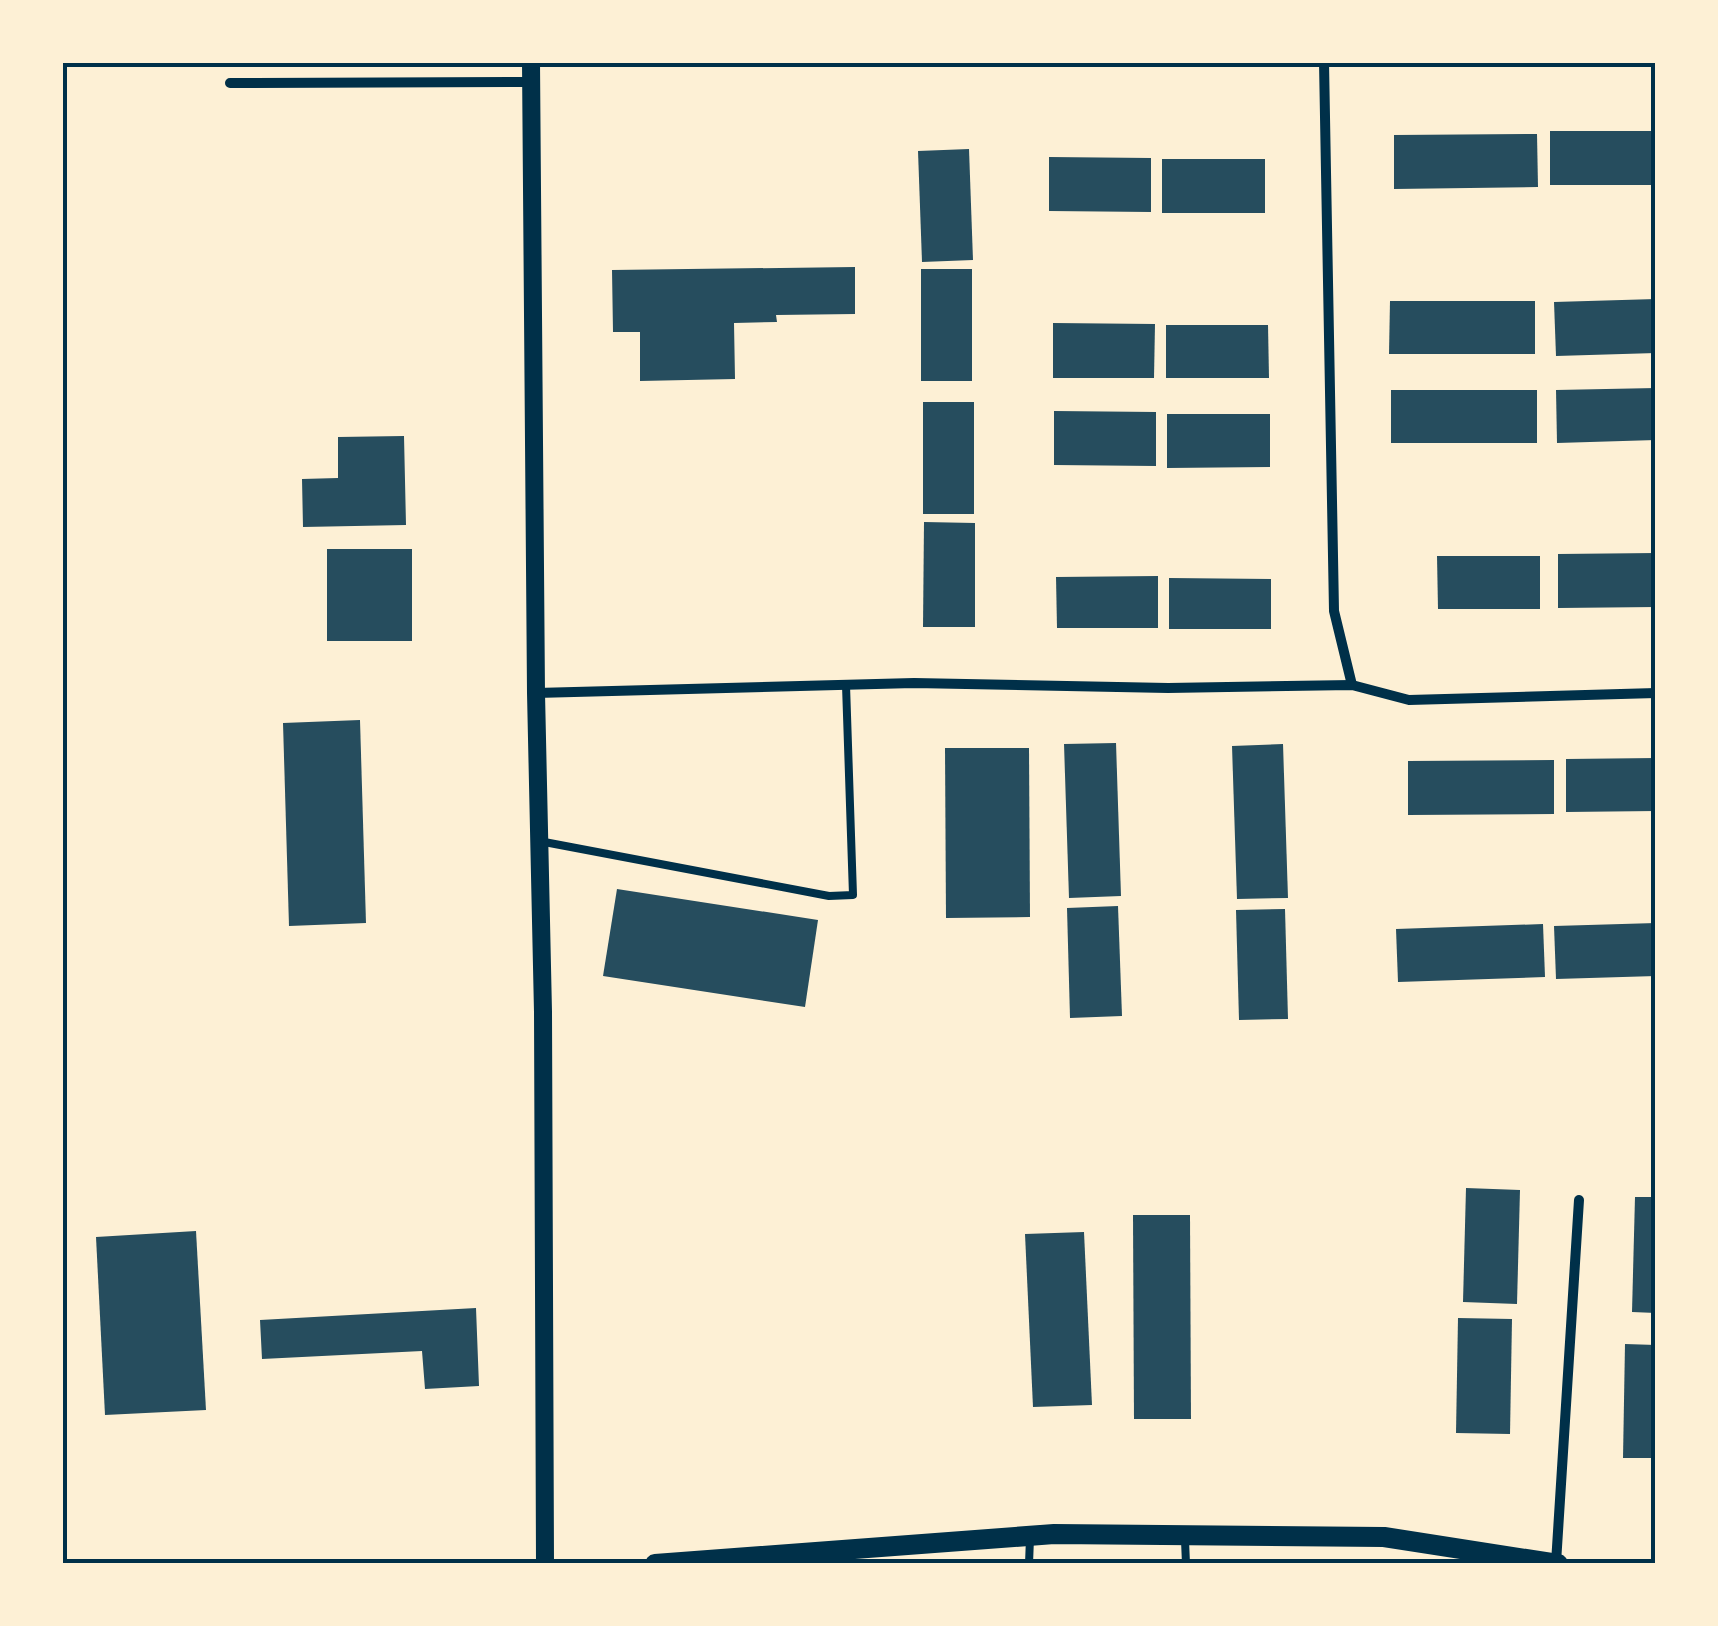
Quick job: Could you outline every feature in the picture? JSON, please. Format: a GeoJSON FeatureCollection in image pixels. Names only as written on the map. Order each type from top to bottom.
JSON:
{"type":"FeatureCollection","features":[{"type":"Feature","properties":{"kind":"main road"},"geometry":{"type":"LineString","coordinates":[[655,1564],[1030,1536],[1185,1535],[1384,1536],[1557,1563]]}},
{"type":"Feature","properties":{"kind":"street"},"geometry":{"type":"LineString","coordinates":[[1324,62],[1334,611],[1352,685]]}},
{"type":"Feature","properties":{"kind":"street"},"geometry":{"type":"LineString","coordinates":[[230,83],[531,72],[546,1564]]}},
{"type":"Feature","properties":{"kind":"street"},"geometry":{"type":"LineString","coordinates":[[536,693],[846,685],[1352,685],[1409,700],[1656,693]]}},
{"type":"Feature","properties":{"kind":"street"},"geometry":{"type":"LineString","coordinates":[[1557,1563],[1579,1200]]}},
{"type":"Feature","properties":{"kind":"lane"},"geometry":{"type":"LineString","coordinates":[[539,841],[829,896],[853,895],[846,685]]}},
{"type":"Feature","properties":{"kind":"lane"},"geometry":{"type":"LineString","coordinates":[[1185,1535],[1186,1564]]}},
{"type":"Feature","properties":{"kind":"lane"},"geometry":{"type":"LineString","coordinates":[[1030,1536],[1030,1564]]}},
{"type":"Feature","properties":{"kind":"building"},"geometry":{"type":"Polygon","coordinates":[[[1550,131],[1656,131],[1656,185],[1550,185],[1550,131]]]}},
{"type":"Feature","properties":{"kind":"building"},"geometry":{"type":"Polygon","coordinates":[[[1537,134],[1538,187],[1394,189],[1394,135],[1537,134]]]}},
{"type":"Feature","properties":{"kind":"building"},"geometry":{"type":"Polygon","coordinates":[[[969,149],[973,260],[922,262],[918,151],[969,149]]]}},
{"type":"Feature","properties":{"kind":"building"},"geometry":{"type":"Polygon","coordinates":[[[1049,157],[1151,158],[1151,212],[1049,211],[1049,157]]]}},
{"type":"Feature","properties":{"kind":"building"},"geometry":{"type":"Polygon","coordinates":[[[1162,159],[1265,159],[1265,213],[1162,213],[1162,159]]]}},
{"type":"Feature","properties":{"kind":"building"},"geometry":{"type":"Polygon","coordinates":[[[855,267],[855,314],[776,315],[777,322],[734,323],[735,379],[640,381],[640,332],[613,332],[612,270],[855,267]]]}},
{"type":"Feature","properties":{"kind":"building"},"geometry":{"type":"Polygon","coordinates":[[[921,269],[972,269],[972,381],[921,381],[921,269]]]}},
{"type":"Feature","properties":{"kind":"building"},"geometry":{"type":"Polygon","coordinates":[[[1656,299],[1656,353],[1556,356],[1554,302],[1656,299]]]}},
{"type":"Feature","properties":{"kind":"building"},"geometry":{"type":"Polygon","coordinates":[[[1390,301],[1535,301],[1535,354],[1389,354],[1390,301]]]}},
{"type":"Feature","properties":{"kind":"building"},"geometry":{"type":"Polygon","coordinates":[[[1053,323],[1155,324],[1154,378],[1053,378],[1053,323]]]}},
{"type":"Feature","properties":{"kind":"building"},"geometry":{"type":"Polygon","coordinates":[[[1166,325],[1268,325],[1269,378],[1166,378],[1166,325]]]}},
{"type":"Feature","properties":{"kind":"building"},"geometry":{"type":"Polygon","coordinates":[[[1656,388],[1656,440],[1557,443],[1556,390],[1656,388]]]}},
{"type":"Feature","properties":{"kind":"building"},"geometry":{"type":"Polygon","coordinates":[[[1391,390],[1537,390],[1537,443],[1391,443],[1391,390]]]}},
{"type":"Feature","properties":{"kind":"building"},"geometry":{"type":"Polygon","coordinates":[[[923,402],[974,402],[974,514],[923,514],[923,402]]]}},
{"type":"Feature","properties":{"kind":"building"},"geometry":{"type":"Polygon","coordinates":[[[1054,411],[1156,412],[1156,466],[1054,465],[1054,411]]]}},
{"type":"Feature","properties":{"kind":"building"},"geometry":{"type":"Polygon","coordinates":[[[1167,414],[1270,414],[1270,467],[1167,468],[1167,414]]]}},
{"type":"Feature","properties":{"kind":"building"},"geometry":{"type":"Polygon","coordinates":[[[404,436],[406,525],[303,527],[302,479],[338,478],[338,437],[404,436]]]}},
{"type":"Feature","properties":{"kind":"building"},"geometry":{"type":"Polygon","coordinates":[[[924,522],[975,523],[975,627],[923,627],[924,522]]]}},
{"type":"Feature","properties":{"kind":"building"},"geometry":{"type":"Polygon","coordinates":[[[327,549],[412,549],[412,641],[327,641],[327,549]]]}},
{"type":"Feature","properties":{"kind":"building"},"geometry":{"type":"Polygon","coordinates":[[[1656,553],[1656,607],[1558,608],[1558,554],[1656,553]]]}},
{"type":"Feature","properties":{"kind":"building"},"geometry":{"type":"Polygon","coordinates":[[[1437,556],[1540,556],[1540,609],[1438,609],[1437,556]]]}},
{"type":"Feature","properties":{"kind":"building"},"geometry":{"type":"Polygon","coordinates":[[[1158,576],[1158,628],[1057,628],[1056,577],[1158,576]]]}},
{"type":"Feature","properties":{"kind":"building"},"geometry":{"type":"Polygon","coordinates":[[[1169,578],[1271,579],[1271,629],[1169,629],[1169,578]]]}},
{"type":"Feature","properties":{"kind":"building"},"geometry":{"type":"Polygon","coordinates":[[[360,720],[366,923],[289,926],[283,723],[360,720]]]}},
{"type":"Feature","properties":{"kind":"building"},"geometry":{"type":"Polygon","coordinates":[[[1116,743],[1121,896],[1069,898],[1064,744],[1116,743]]]}},
{"type":"Feature","properties":{"kind":"building"},"geometry":{"type":"Polygon","coordinates":[[[1283,744],[1288,898],[1237,899],[1232,746],[1283,744]]]}},
{"type":"Feature","properties":{"kind":"building"},"geometry":{"type":"Polygon","coordinates":[[[945,748],[1029,748],[1030,917],[946,918],[945,748]]]}},
{"type":"Feature","properties":{"kind":"building"},"geometry":{"type":"Polygon","coordinates":[[[1656,758],[1656,811],[1566,812],[1566,759],[1656,758]]]}},
{"type":"Feature","properties":{"kind":"building"},"geometry":{"type":"Polygon","coordinates":[[[1554,760],[1554,814],[1408,815],[1408,761],[1554,760]]]}},
{"type":"Feature","properties":{"kind":"building"},"geometry":{"type":"Polygon","coordinates":[[[617,889],[818,920],[805,1007],[603,976],[617,889]]]}},
{"type":"Feature","properties":{"kind":"building"},"geometry":{"type":"Polygon","coordinates":[[[1118,906],[1122,1016],[1070,1018],[1067,908],[1118,906]]]}},
{"type":"Feature","properties":{"kind":"building"},"geometry":{"type":"Polygon","coordinates":[[[1285,909],[1288,1019],[1239,1020],[1236,910],[1285,909]]]}},
{"type":"Feature","properties":{"kind":"building"},"geometry":{"type":"Polygon","coordinates":[[[1656,923],[1656,976],[1556,979],[1554,926],[1656,923]]]}},
{"type":"Feature","properties":{"kind":"building"},"geometry":{"type":"Polygon","coordinates":[[[1543,924],[1545,977],[1398,982],[1396,929],[1543,924]]]}},
{"type":"Feature","properties":{"kind":"building"},"geometry":{"type":"Polygon","coordinates":[[[1466,1188],[1520,1190],[1517,1304],[1463,1302],[1466,1188]]]}},
{"type":"Feature","properties":{"kind":"building"},"geometry":{"type":"Polygon","coordinates":[[[1635,1197],[1656,1197],[1656,1313],[1632,1312],[1635,1197]]]}},
{"type":"Feature","properties":{"kind":"building"},"geometry":{"type":"Polygon","coordinates":[[[1133,1215],[1190,1215],[1191,1419],[1134,1419],[1133,1215]]]}},
{"type":"Feature","properties":{"kind":"building"},"geometry":{"type":"Polygon","coordinates":[[[196,1231],[206,1410],[105,1415],[96,1237],[196,1231]]]}},
{"type":"Feature","properties":{"kind":"building"},"geometry":{"type":"Polygon","coordinates":[[[1084,1232],[1092,1405],[1033,1407],[1025,1234],[1084,1232]]]}},
{"type":"Feature","properties":{"kind":"building"},"geometry":{"type":"Polygon","coordinates":[[[476,1308],[479,1386],[425,1389],[422,1351],[262,1359],[260,1320],[476,1308]]]}},
{"type":"Feature","properties":{"kind":"building"},"geometry":{"type":"Polygon","coordinates":[[[1458,1318],[1512,1319],[1510,1434],[1456,1433],[1458,1318]]]}},
{"type":"Feature","properties":{"kind":"building"},"geometry":{"type":"Polygon","coordinates":[[[1625,1344],[1656,1345],[1656,1458],[1623,1458],[1625,1344]]]}}]}
